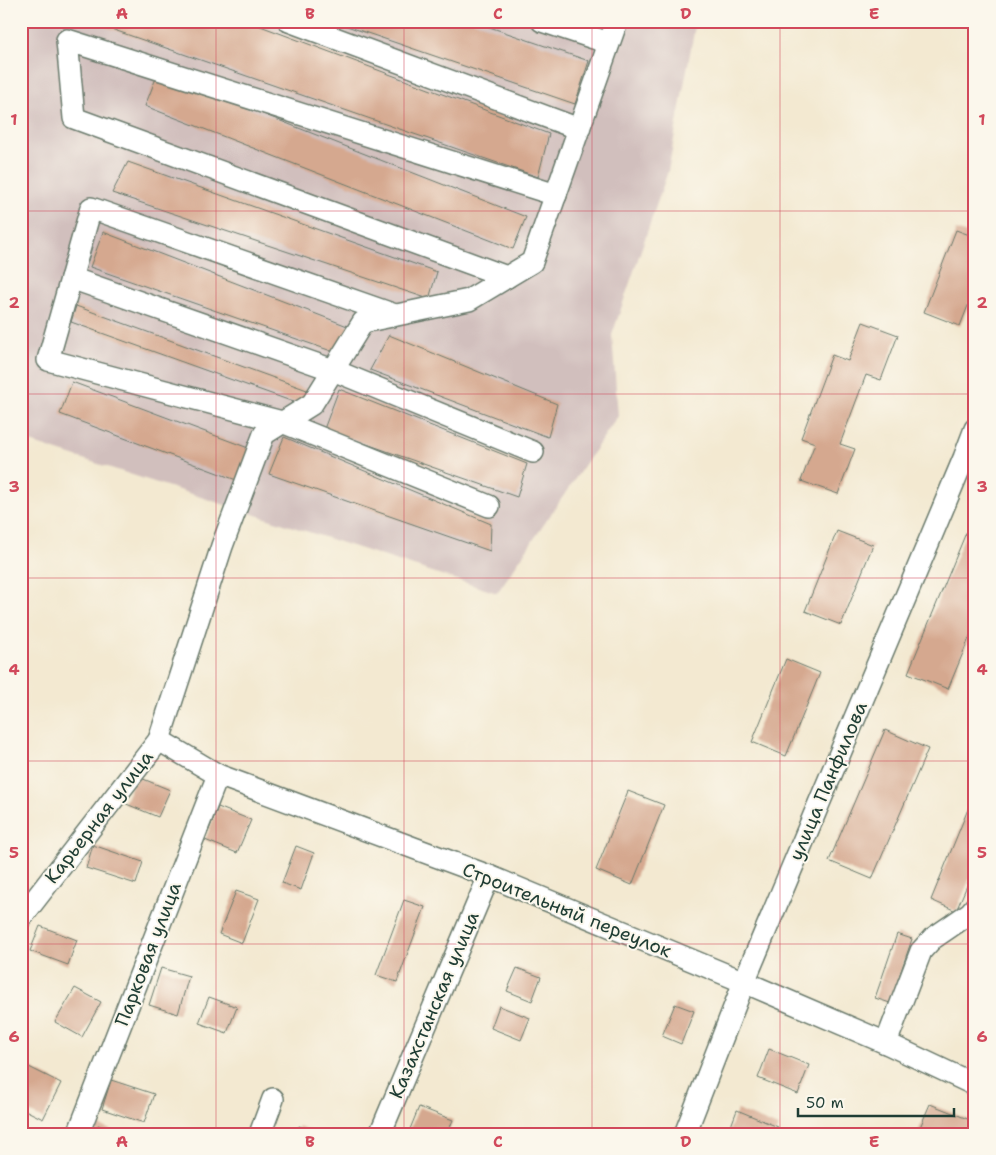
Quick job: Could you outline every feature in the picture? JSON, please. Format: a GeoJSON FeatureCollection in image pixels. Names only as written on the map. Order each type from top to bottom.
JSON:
{"type":"FeatureCollection","features":[{"type":"Feature","properties":{"kind":"street"},"geometry":{"type":"LineString","coordinates":[[288,21],[579,129]]}},
{"type":"Feature","properties":{"kind":"street"},"geometry":{"type":"LineString","coordinates":[[542,21],[609,43]]}},
{"type":"Feature","properties":{"kind":"street","name":"Карьерная улица"},"geometry":{"type":"LineString","coordinates":[[21,918],[159,740],[222,546],[264,434],[312,404],[363,322],[469,300],[532,262],[617,21]]}},
{"type":"Feature","properties":{"kind":"street"},"geometry":{"type":"LineString","coordinates":[[507,277],[74,118],[67,31],[556,194]]}},
{"type":"Feature","properties":{"kind":"street"},"geometry":{"type":"LineString","coordinates":[[396,315],[91,208],[48,360],[282,422],[489,506]]}},
{"type":"Feature","properties":{"kind":"street"},"geometry":{"type":"LineString","coordinates":[[72,278],[333,370],[533,452]]}},
{"type":"Feature","properties":{"kind":"street","name":"улица Панфилова"},"geometry":{"type":"LineString","coordinates":[[685,1134],[744,982],[969,461],[975,429]]}},
{"type":"Feature","properties":{"kind":"street","name":"Строительный переулок"},"geometry":{"type":"LineString","coordinates":[[159,740],[218,775],[489,876],[886,1043],[975,1085]]}},
{"type":"Feature","properties":{"kind":"street","name":"Парковая улица"},"geometry":{"type":"LineString","coordinates":[[78,1134],[218,775]]}},
{"type":"Feature","properties":{"kind":"street","name":"Казахстанская улица"},"geometry":{"type":"LineString","coordinates":[[380,1134],[489,876]]}},
{"type":"Feature","properties":{"kind":"street"},"geometry":{"type":"LineString","coordinates":[[886,1043],[921,951],[932,940],[975,907]]}},
{"type":"Feature","properties":{"kind":"street"},"geometry":{"type":"LineString","coordinates":[[260,1134],[273,1099]]}},
{"type":"Feature","properties":{"kind":"shaded area"},"geometry":{"type":"Polygon","coordinates":[[[21,21],[696,21],[668,171],[612,335],[618,416],[497,593],[21,439],[21,21]]]}},
{"type":"Feature","properties":{"kind":"building"},"geometry":{"type":"Polygon","coordinates":[[[247,21],[549,134],[538,177],[91,22],[247,21]]]}},
{"type":"Feature","properties":{"kind":"building"},"geometry":{"type":"Polygon","coordinates":[[[472,21],[589,61],[575,104],[335,22],[472,21]]]}},
{"type":"Feature","properties":{"kind":"building"},"geometry":{"type":"Polygon","coordinates":[[[586,21],[599,21],[598,26],[586,21]]]}},
{"type":"Feature","properties":{"kind":"building"},"geometry":{"type":"Polygon","coordinates":[[[158,73],[526,217],[513,249],[145,106],[158,73]]]}},
{"type":"Feature","properties":{"kind":"building"},"geometry":{"type":"Polygon","coordinates":[[[128,162],[437,272],[429,299],[112,193],[128,162]]]}},
{"type":"Feature","properties":{"kind":"building"},"geometry":{"type":"Polygon","coordinates":[[[956,230],[975,237],[975,288],[960,326],[924,312],[956,230]]]}},
{"type":"Feature","properties":{"kind":"building"},"geometry":{"type":"Polygon","coordinates":[[[103,232],[350,327],[337,353],[90,267],[103,232]]]}},
{"type":"Feature","properties":{"kind":"building"},"geometry":{"type":"Polygon","coordinates":[[[76,306],[307,390],[302,405],[71,322],[76,306]]]}},
{"type":"Feature","properties":{"kind":"building"},"geometry":{"type":"Polygon","coordinates":[[[863,322],[898,335],[881,380],[866,375],[840,444],[855,449],[838,494],[801,481],[815,443],[801,438],[832,355],[848,361],[863,322]]]}},
{"type":"Feature","properties":{"kind":"building"},"geometry":{"type":"Polygon","coordinates":[[[389,335],[557,404],[548,437],[370,370],[389,335]]]}},
{"type":"Feature","properties":{"kind":"building"},"geometry":{"type":"Polygon","coordinates":[[[72,382],[251,449],[239,481],[60,414],[72,382]]]}},
{"type":"Feature","properties":{"kind":"building"},"geometry":{"type":"Polygon","coordinates":[[[339,389],[527,464],[517,497],[324,429],[339,389]]]}},
{"type":"Feature","properties":{"kind":"building"},"geometry":{"type":"Polygon","coordinates":[[[284,437],[491,524],[490,551],[269,474],[284,437]]]}},
{"type":"Feature","properties":{"kind":"building"},"geometry":{"type":"Polygon","coordinates":[[[975,511],[975,624],[948,689],[908,673],[975,511]]]}},
{"type":"Feature","properties":{"kind":"building"},"geometry":{"type":"Polygon","coordinates":[[[837,531],[873,545],[841,625],[805,611],[837,531]]]}},
{"type":"Feature","properties":{"kind":"building"},"geometry":{"type":"Polygon","coordinates":[[[786,659],[820,673],[786,756],[752,742],[786,659]]]}},
{"type":"Feature","properties":{"kind":"building"},"geometry":{"type":"Polygon","coordinates":[[[885,730],[928,749],[872,879],[829,861],[885,730]]]}},
{"type":"Feature","properties":{"kind":"building"},"geometry":{"type":"Polygon","coordinates":[[[136,776],[170,790],[158,817],[124,803],[136,776]]]}},
{"type":"Feature","properties":{"kind":"building"},"geometry":{"type":"Polygon","coordinates":[[[628,791],[664,805],[632,885],[596,870],[628,791]]]}},
{"type":"Feature","properties":{"kind":"building"},"geometry":{"type":"Polygon","coordinates":[[[975,792],[975,867],[956,911],[931,900],[975,792]]]}},
{"type":"Feature","properties":{"kind":"building"},"geometry":{"type":"Polygon","coordinates":[[[218,807],[251,820],[237,853],[205,840],[218,807]]]}},
{"type":"Feature","properties":{"kind":"building"},"geometry":{"type":"Polygon","coordinates":[[[93,845],[143,862],[136,884],[86,868],[93,845]]]}},
{"type":"Feature","properties":{"kind":"building"},"geometry":{"type":"Polygon","coordinates":[[[296,846],[314,853],[301,890],[282,883],[296,846]]]}},
{"type":"Feature","properties":{"kind":"building"},"geometry":{"type":"Polygon","coordinates":[[[236,891],[259,899],[242,943],[219,934],[236,891]]]}},
{"type":"Feature","properties":{"kind":"building"},"geometry":{"type":"Polygon","coordinates":[[[404,900],[425,907],[397,982],[376,975],[404,900]]]}},
{"type":"Feature","properties":{"kind":"building"},"geometry":{"type":"Polygon","coordinates":[[[40,926],[77,940],[68,965],[30,951],[40,926]]]}},
{"type":"Feature","properties":{"kind":"building"},"geometry":{"type":"Polygon","coordinates":[[[897,934],[912,939],[890,1003],[875,998],[897,934]]]}},
{"type":"Feature","properties":{"kind":"building"},"geometry":{"type":"Polygon","coordinates":[[[161,968],[189,976],[178,1014],[149,1005],[161,968]]]}},
{"type":"Feature","properties":{"kind":"building"},"geometry":{"type":"Polygon","coordinates":[[[517,968],[541,977],[532,1001],[507,991],[517,968]]]}},
{"type":"Feature","properties":{"kind":"building"},"geometry":{"type":"Polygon","coordinates":[[[75,988],[101,1002],[82,1037],[55,1022],[75,988]]]}},
{"type":"Feature","properties":{"kind":"building"},"geometry":{"type":"Polygon","coordinates":[[[209,997],[237,1007],[227,1033],[199,1023],[209,997]]]}},
{"type":"Feature","properties":{"kind":"building"},"geometry":{"type":"Polygon","coordinates":[[[675,1004],[694,1011],[681,1044],[662,1036],[675,1004]]]}},
{"type":"Feature","properties":{"kind":"building"},"geometry":{"type":"Polygon","coordinates":[[[499,1006],[530,1018],[521,1040],[491,1028],[499,1006]]]}},
{"type":"Feature","properties":{"kind":"building"},"geometry":{"type":"Polygon","coordinates":[[[769,1049],[809,1065],[798,1094],[758,1078],[769,1049]]]}},
{"type":"Feature","properties":{"kind":"building"},"geometry":{"type":"Polygon","coordinates":[[[25,1065],[61,1083],[43,1119],[21,1108],[21,1072],[25,1065]]]}},
{"type":"Feature","properties":{"kind":"building"},"geometry":{"type":"Polygon","coordinates":[[[111,1080],[154,1094],[144,1123],[102,1109],[111,1080]]]}},
{"type":"Feature","properties":{"kind":"building"},"geometry":{"type":"Polygon","coordinates":[[[930,1104],[975,1122],[970,1134],[923,1134],[918,1132],[930,1104]]]}},
{"type":"Feature","properties":{"kind":"building"},"geometry":{"type":"Polygon","coordinates":[[[419,1107],[453,1120],[447,1134],[408,1134],[419,1107]]]}},
{"type":"Feature","properties":{"kind":"building"},"geometry":{"type":"Polygon","coordinates":[[[737,1110],[778,1127],[775,1134],[728,1134],[737,1110]]]}},
{"type":"Feature","properties":{"kind":"building"},"geometry":{"type":"Polygon","coordinates":[[[98,1125],[121,1134],[95,1134],[98,1125]]]}},
{"type":"Feature","properties":{"kind":"building"},"geometry":{"type":"Polygon","coordinates":[[[299,1126],[319,1134],[296,1134],[299,1126]]]}}]}
